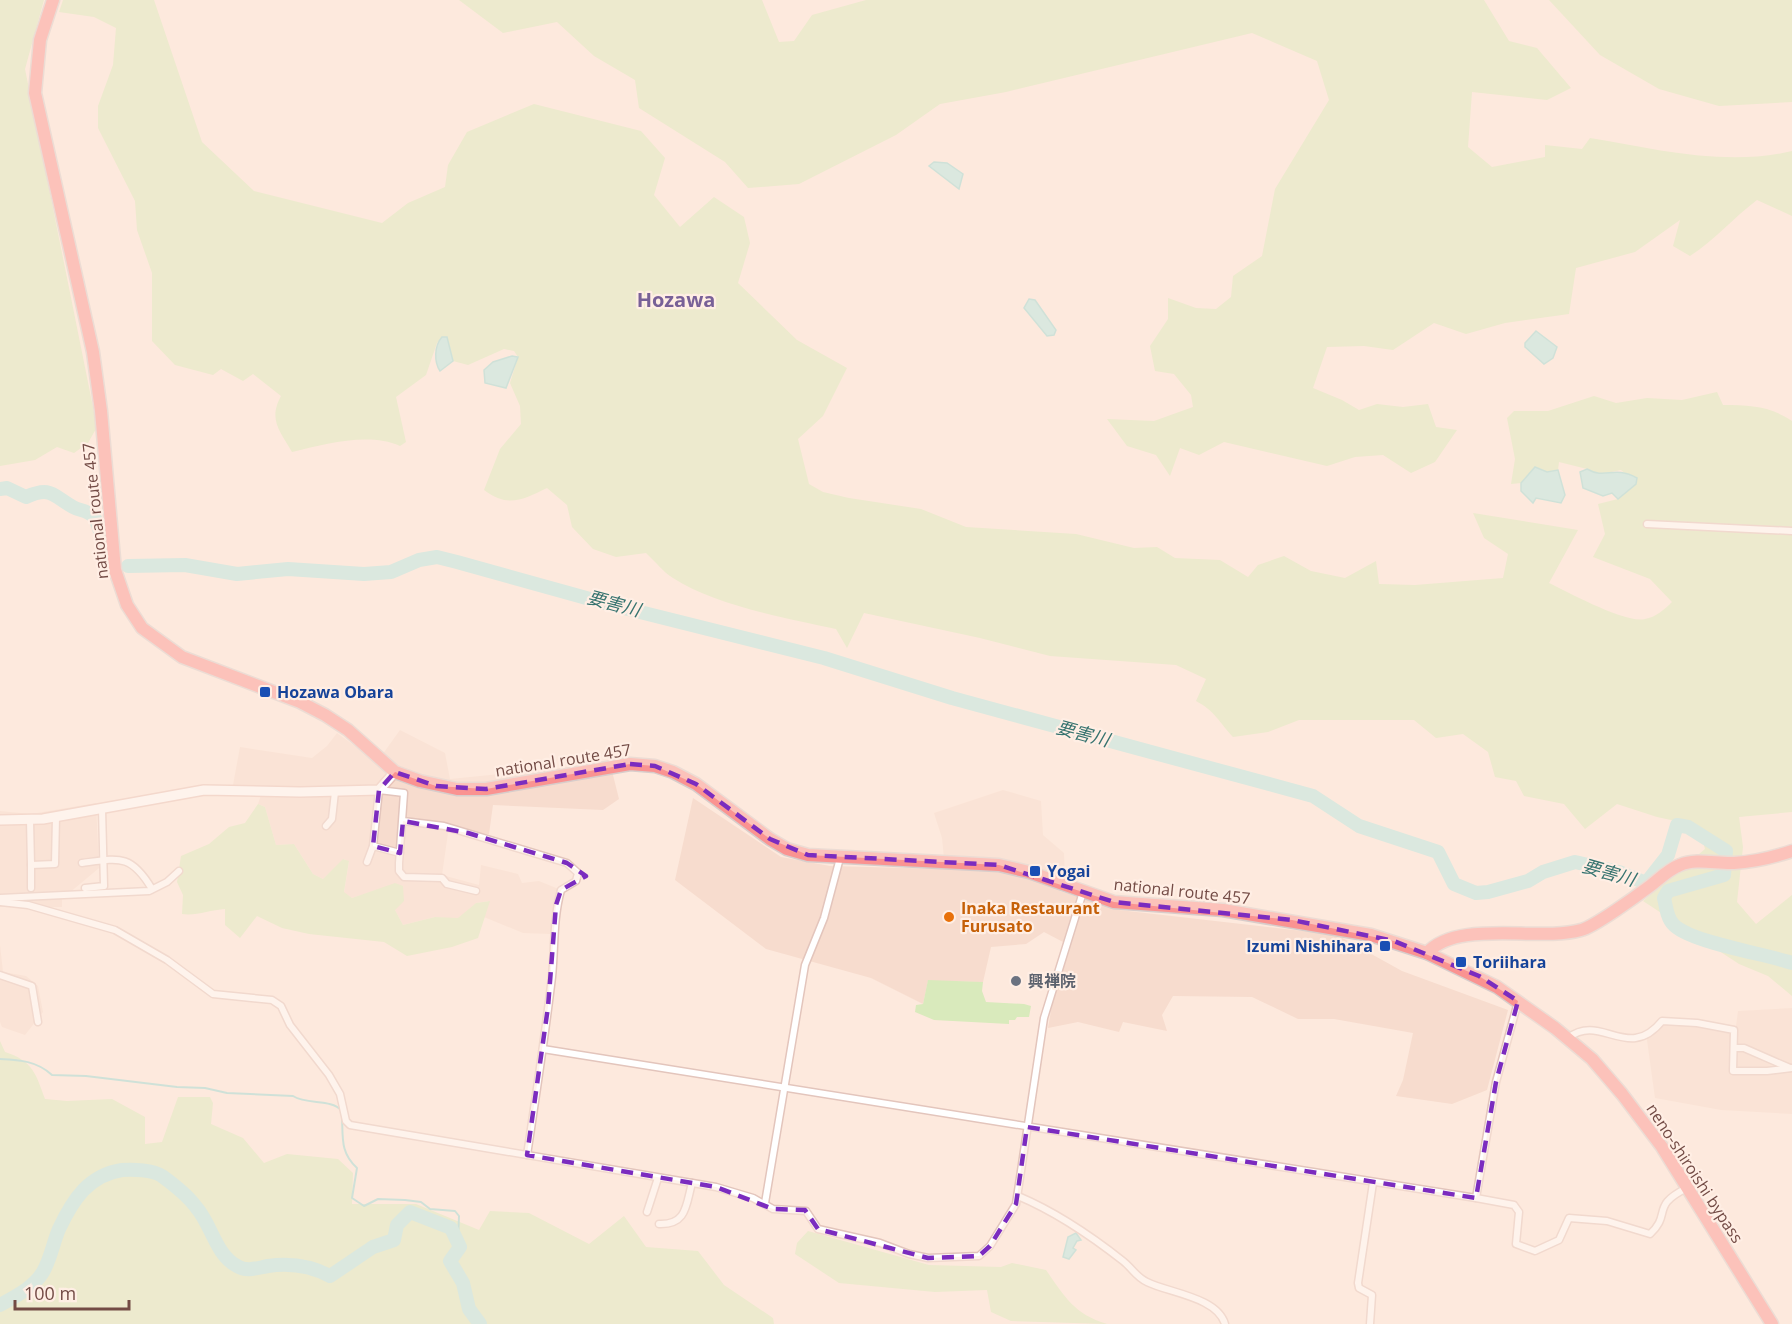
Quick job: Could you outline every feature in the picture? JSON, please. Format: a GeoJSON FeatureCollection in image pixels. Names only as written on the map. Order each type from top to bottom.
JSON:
{"type":"FeatureCollection","features":[{"type":"Feature","properties":{"kind":"highway","name":"national route 457"},"geometry":{"type":"LineString","coordinates":[[53,0],[40,40],[35,93],[93,352],[101,411],[114,560],[127,605],[142,628],[158,642],[182,657],[317,710],[348,730],[395,772],[436,786],[486,789],[630,764],[655,766],[696,784],[788,849],[808,855],[999,865],[1029,872],[1114,902],[1143,906],[1223,910],[1292,920],[1371,935],[1427,953]]}},
{"type":"Feature","properties":{"kind":"highway"},"geometry":{"type":"LineString","coordinates":[[1427,953],[1446,940],[1466,935],[1532,936],[1581,930],[1639,895],[1676,866],[1687,862],[1724,863],[1792,851]]}},
{"type":"Feature","properties":{"kind":"highway","name":"neno-shiroishi bypass"},"geometry":{"type":"LineString","coordinates":[[1427,953],[1479,976],[1518,1001],[1592,1059],[1662,1147],[1772,1324]]}},
{"type":"Feature","properties":{"kind":"street"},"geometry":{"type":"LineString","coordinates":[[1647,524],[1792,531]]}},
{"type":"Feature","properties":{"kind":"street"},"geometry":{"type":"LineString","coordinates":[[367,862],[373,846],[379,790],[395,772]]}},
{"type":"Feature","properties":{"kind":"street"},"geometry":{"type":"LineString","coordinates":[[0,820],[56,817],[204,790],[335,792],[379,790],[404,793],[399,871],[404,878],[442,878],[447,884],[476,891]]}},
{"type":"Feature","properties":{"kind":"street"},"geometry":{"type":"LineString","coordinates":[[326,826],[332,819],[335,792]]}},
{"type":"Feature","properties":{"kind":"street"},"geometry":{"type":"LineString","coordinates":[[86,888],[104,886],[102,809]]}},
{"type":"Feature","properties":{"kind":"street"},"geometry":{"type":"LineString","coordinates":[[31,865],[56,864],[56,817]]}},
{"type":"Feature","properties":{"kind":"street"},"geometry":{"type":"LineString","coordinates":[[30,820],[31,888]]}},
{"type":"Feature","properties":{"kind":"street"},"geometry":{"type":"LineString","coordinates":[[403,821],[444,826],[567,863],[576,870],[578,878],[561,890],[556,905],[554,922],[556,937],[543,1049],[527,1155]]}},
{"type":"Feature","properties":{"kind":"street"},"geometry":{"type":"LineString","coordinates":[[373,846],[400,853]]}},
{"type":"Feature","properties":{"kind":"street"},"geometry":{"type":"LineString","coordinates":[[765,1203],[805,965],[824,918],[840,858]]}},
{"type":"Feature","properties":{"kind":"street"},"geometry":{"type":"LineString","coordinates":[[82,863],[105,860],[130,862],[143,873],[152,889]]}},
{"type":"Feature","properties":{"kind":"street"},"geometry":{"type":"LineString","coordinates":[[0,900],[152,889],[167,882],[179,871]]}},
{"type":"Feature","properties":{"kind":"street"},"geometry":{"type":"LineString","coordinates":[[0,900],[28,905],[115,930],[167,960],[213,994],[272,1000],[281,1006],[290,1025],[329,1075],[340,1094],[346,1121],[350,1125],[723,1189],[765,1203],[773,1209],[806,1211],[818,1229],[880,1243],[909,1254],[928,1258],[979,1256],[990,1246],[994,1235],[1016,1204],[1044,1018],[1083,892]]}},
{"type":"Feature","properties":{"kind":"street"},"geometry":{"type":"LineString","coordinates":[[0,975],[32,986],[38,1022]]}},
{"type":"Feature","properties":{"kind":"street"},"geometry":{"type":"LineString","coordinates":[[1476,1198],[1496,1082],[1518,1001]]}},
{"type":"Feature","properties":{"kind":"street"},"geometry":{"type":"LineString","coordinates":[[1568,1039],[1578,1030],[1634,1038],[1646,1037],[1662,1021],[1697,1023],[1734,1030],[1733,1071],[1792,1068]]}},
{"type":"Feature","properties":{"kind":"street"},"geometry":{"type":"LineString","coordinates":[[1734,1048],[1743,1048],[1792,1068]]}},
{"type":"Feature","properties":{"kind":"street"},"geometry":{"type":"LineString","coordinates":[[543,1049],[1514,1205],[1519,1212],[1516,1244],[1535,1251],[1559,1240],[1569,1218],[1607,1221],[1650,1234],[1658,1227],[1664,1203],[1670,1196],[1688,1188]]}},
{"type":"Feature","properties":{"kind":"street"},"geometry":{"type":"LineString","coordinates":[[646,1212],[658,1178]]}},
{"type":"Feature","properties":{"kind":"street"},"geometry":{"type":"LineString","coordinates":[[659,1224],[672,1224],[681,1218],[692,1183]]}},
{"type":"Feature","properties":{"kind":"street"},"geometry":{"type":"LineString","coordinates":[[1370,1324],[1372,1295],[1359,1288],[1358,1283],[1373,1184]]}},
{"type":"Feature","properties":{"kind":"street"},"geometry":{"type":"LineString","coordinates":[[1018,1196],[1059,1215],[1126,1263],[1134,1275],[1147,1282],[1191,1297],[1221,1314],[1225,1324]]}},
{"type":"Feature","properties":{"kind":"highlighted area"},"geometry":{"type":"Polygon","coordinates":[[[630,764],[655,766],[696,784],[770,839],[808,855],[999,865],[1114,902],[1292,920],[1394,941],[1479,976],[1518,1001],[1496,1082],[1476,1198],[1027,1127],[1016,1204],[990,1246],[979,1256],[928,1258],[818,1229],[805,1210],[773,1209],[716,1187],[527,1155],[548,1007],[556,905],[561,890],[586,876],[567,863],[468,833],[403,821],[400,853],[373,846],[379,790],[395,772],[436,786],[486,789],[630,764]]]}},
{"type":"Feature","properties":{"kind":"shaded area"},"geometry":{"type":"Polygon","coordinates":[[[400,730],[445,753],[450,779],[610,763],[619,799],[603,810],[493,805],[489,834],[448,833],[442,875],[479,885],[481,865],[518,874],[522,883],[539,881],[561,890],[550,934],[523,933],[484,917],[489,901],[476,903],[458,919],[435,917],[403,925],[395,910],[395,884],[352,898],[344,893],[349,862],[344,859],[323,879],[313,874],[294,844],[276,845],[265,807],[258,804],[261,795],[233,785],[240,747],[312,758],[327,746],[337,733],[377,762],[400,730]]]}},
{"type":"Feature","properties":{"kind":"shaded area"},"geometry":{"type":"Polygon","coordinates":[[[1003,790],[1041,801],[1043,835],[1064,853],[1065,877],[1060,891],[1119,910],[1337,935],[1402,971],[1508,1010],[1487,1090],[1452,1104],[1396,1096],[1403,1080],[1413,1033],[1334,1019],[1298,1019],[1252,997],[1173,996],[1162,1015],[1167,1031],[1123,1022],[1119,1032],[1078,1022],[1048,1028],[1063,942],[1044,932],[1026,944],[991,947],[983,982],[928,981],[923,1004],[871,978],[766,949],[675,880],[693,798],[781,857],[830,866],[945,869],[942,838],[934,813],[1003,790]]]}},
{"type":"Feature","properties":{"kind":"shaded area"},"geometry":{"type":"Polygon","coordinates":[[[96,803],[99,868],[62,899],[62,907],[0,907],[0,811],[31,814],[96,803]]]}},
{"type":"Feature","properties":{"kind":"shaded area"},"geometry":{"type":"Polygon","coordinates":[[[0,945],[3,972],[26,976],[38,986],[43,1012],[25,1035],[2,1027],[0,1022],[0,945]]]}},
{"type":"Feature","properties":{"kind":"shaded area"},"geometry":{"type":"Polygon","coordinates":[[[1792,1008],[1792,1114],[1721,1110],[1655,1098],[1646,1033],[1660,1018],[1736,1026],[1738,1011],[1792,1008]]]}},
{"type":"Feature","properties":{"kind":"green space"},"geometry":{"type":"Polygon","coordinates":[[[0,0],[44,0],[25,69],[97,427],[88,443],[74,453],[57,447],[35,460],[0,466],[0,0]]]}},
{"type":"Feature","properties":{"kind":"green space"},"geometry":{"type":"Polygon","coordinates":[[[63,0],[154,0],[202,142],[254,191],[382,223],[408,203],[445,187],[448,165],[467,132],[534,104],[641,131],[665,158],[654,195],[680,227],[714,197],[744,217],[750,243],[738,283],[797,340],[847,368],[823,416],[798,439],[809,484],[823,492],[849,498],[921,509],[966,527],[1076,534],[1134,548],[1157,547],[1175,558],[1220,560],[1248,577],[1258,565],[1284,556],[1311,571],[1345,578],[1376,561],[1379,584],[1415,585],[1503,578],[1508,554],[1484,538],[1473,513],[1578,530],[1549,583],[1611,612],[1625,617],[1645,619],[1660,613],[1672,602],[1650,579],[1593,557],[1605,534],[1598,504],[1618,499],[1636,484],[1621,470],[1597,475],[1587,469],[1559,462],[1558,470],[1547,472],[1535,467],[1521,483],[1511,484],[1515,459],[1507,418],[1514,411],[1548,411],[1594,396],[1616,403],[1647,398],[1682,400],[1717,392],[1723,405],[1759,407],[1784,416],[1792,421],[1792,812],[1739,817],[1743,847],[1737,902],[1756,924],[1792,895],[1792,996],[1768,976],[1739,964],[1643,901],[1705,849],[1699,826],[1657,817],[1617,804],[1585,829],[1564,804],[1524,796],[1516,781],[1495,777],[1488,752],[1463,734],[1436,738],[1414,720],[1299,720],[1268,732],[1233,737],[1212,713],[1196,701],[1206,679],[1176,665],[1050,656],[864,613],[847,648],[836,629],[752,610],[690,588],[669,576],[646,553],[616,557],[593,549],[572,527],[567,505],[547,488],[515,500],[500,499],[484,490],[500,449],[521,424],[520,406],[510,383],[518,357],[514,351],[504,349],[468,365],[453,361],[447,337],[442,337],[437,343],[426,375],[396,397],[406,442],[400,446],[375,440],[347,441],[292,452],[277,425],[277,404],[281,396],[253,374],[243,381],[221,369],[213,375],[175,365],[152,341],[152,273],[137,230],[135,201],[98,128],[98,106],[113,65],[116,28],[94,17],[59,12],[63,0]]]}},
{"type":"Feature","properties":{"kind":"green space"},"geometry":{"type":"Polygon","coordinates":[[[459,0],[762,0],[779,42],[794,41],[812,15],[866,0],[1484,0],[1509,41],[1537,48],[1571,88],[1547,100],[1472,92],[1468,147],[1492,167],[1545,157],[1545,145],[1582,149],[1590,138],[1716,157],[1742,157],[1792,151],[1792,216],[1757,200],[1690,256],[1673,246],[1680,220],[1635,252],[1576,268],[1569,314],[1505,323],[1466,334],[1434,323],[1393,350],[1364,346],[1327,347],[1313,388],[1359,410],[1377,404],[1403,407],[1428,404],[1436,427],[1457,430],[1435,462],[1411,473],[1383,455],[1355,457],[1327,466],[1224,442],[1199,455],[1180,448],[1170,476],[1156,455],[1127,446],[1107,419],[1154,421],[1193,407],[1191,395],[1174,374],[1155,371],[1150,346],[1168,319],[1168,298],[1196,308],[1216,309],[1231,297],[1233,276],[1262,256],[1275,189],[1329,100],[1317,61],[1252,33],[1006,92],[940,104],[896,135],[799,184],[748,188],[725,162],[639,108],[635,80],[594,56],[557,22],[503,33],[459,0]]]}},
{"type":"Feature","properties":{"kind":"green space"},"geometry":{"type":"Polygon","coordinates":[[[1549,0],[1792,0],[1792,102],[1719,106],[1659,89],[1600,55],[1549,0]]]}},
{"type":"Feature","properties":{"kind":"green space"},"geometry":{"type":"Polygon","coordinates":[[[258,804],[265,807],[276,845],[294,844],[313,874],[323,879],[343,859],[349,861],[344,892],[352,898],[395,883],[403,886],[404,901],[395,910],[403,925],[435,917],[458,918],[476,903],[490,901],[478,938],[452,947],[407,956],[384,942],[309,934],[282,928],[257,916],[240,938],[225,925],[225,909],[182,914],[183,895],[177,882],[181,856],[209,844],[229,827],[245,823],[258,804]]]}},
{"type":"Feature","properties":{"kind":"green space"},"geometry":{"type":"Polygon","coordinates":[[[928,980],[983,982],[982,991],[986,1002],[1031,1006],[1029,1017],[1017,1017],[1015,1020],[1009,1020],[1009,1024],[934,1020],[915,1012],[916,1005],[923,1004],[928,980]]]}},
{"type":"Feature","properties":{"kind":"green space"},"geometry":{"type":"Polygon","coordinates":[[[0,1041],[5,1052],[28,1064],[39,1082],[45,1099],[67,1101],[112,1099],[145,1117],[145,1144],[162,1142],[178,1097],[210,1097],[213,1103],[211,1124],[243,1138],[264,1163],[287,1154],[338,1159],[353,1173],[352,1204],[416,1204],[479,1230],[490,1211],[529,1213],[589,1244],[624,1216],[646,1247],[698,1251],[724,1285],[773,1318],[774,1324],[0,1324],[0,1041]]]}},
{"type":"Feature","properties":{"kind":"green space"},"geometry":{"type":"Polygon","coordinates":[[[808,1231],[929,1265],[1001,1267],[1012,1263],[1046,1270],[1078,1310],[1107,1324],[1011,1321],[991,1312],[987,1290],[935,1292],[839,1283],[795,1254],[797,1243],[808,1231]]]}},
{"type":"Feature","properties":{"kind":"water"},"geometry":{"type":"Polygon","coordinates":[[[934,162],[947,163],[963,174],[959,189],[929,166],[934,162]]]}},
{"type":"Feature","properties":{"kind":"water"},"geometry":{"type":"Polygon","coordinates":[[[1029,299],[1035,300],[1056,330],[1054,335],[1047,336],[1024,308],[1029,299]]]}},
{"type":"Feature","properties":{"kind":"water"},"geometry":{"type":"Polygon","coordinates":[[[1536,331],[1557,347],[1553,358],[1544,364],[1525,347],[1525,343],[1536,331]]]}},
{"type":"Feature","properties":{"kind":"water"},"geometry":{"type":"Polygon","coordinates":[[[442,337],[447,337],[453,361],[440,371],[436,354],[437,345],[442,337]]]}},
{"type":"Feature","properties":{"kind":"water"},"geometry":{"type":"Polygon","coordinates":[[[512,356],[518,357],[506,388],[485,383],[484,370],[493,362],[512,356]]]}},
{"type":"Feature","properties":{"kind":"water"},"geometry":{"type":"Polygon","coordinates":[[[1535,467],[1547,472],[1558,470],[1565,495],[1561,503],[1536,498],[1533,503],[1521,491],[1521,483],[1535,467]]]}},
{"type":"Feature","properties":{"kind":"water"},"geometry":{"type":"Polygon","coordinates":[[[1587,469],[1599,473],[1629,474],[1637,478],[1636,484],[1618,499],[1612,493],[1603,496],[1583,488],[1580,472],[1587,469]]]}},
{"type":"Feature","properties":{"kind":"water"},"geometry":{"type":"Polygon","coordinates":[[[1076,1233],[1081,1240],[1077,1241],[1073,1248],[1076,1250],[1069,1259],[1063,1257],[1068,1237],[1076,1233]]]}},
{"type":"Feature","properties":{"kind":"waterway","name":"要害川"},"geometry":{"type":"LineString","coordinates":[[0,489],[7,488],[26,497],[41,492],[51,493],[73,507],[92,515],[97,522],[105,563]]}},
{"type":"Feature","properties":{"kind":"waterway","name":"要害川"},"geometry":{"type":"LineString","coordinates":[[128,566],[185,565],[237,574],[288,569],[364,574],[391,572],[419,560],[437,557],[608,604],[824,658],[952,698],[1313,796],[1359,826],[1438,852],[1454,884],[1476,893],[1528,881],[1543,872],[1575,862],[1619,872],[1646,883],[1668,855],[1677,825],[1688,827],[1726,851],[1724,875],[1668,891],[1664,898],[1673,924],[1681,930],[1711,942],[1792,963]]}},
{"type":"Feature","properties":{"kind":"waterway"},"geometry":{"type":"LineString","coordinates":[[0,1059],[34,1064],[52,1075],[86,1076],[177,1087],[205,1088],[227,1093],[293,1096],[331,1104],[341,1110]]}},
{"type":"Feature","properties":{"kind":"waterway"},"geometry":{"type":"LineString","coordinates":[[342,1116],[345,1150],[357,1168],[352,1198],[364,1206],[378,1199],[405,1200],[421,1202],[430,1209],[455,1211],[459,1216],[458,1242]]}},
{"type":"Feature","properties":{"kind":"waterway"},"geometry":{"type":"LineString","coordinates":[[0,1305],[24,1291],[39,1278],[64,1218],[83,1190],[100,1177],[110,1173],[137,1170],[158,1174],[185,1194],[201,1214],[224,1254],[230,1261],[245,1269],[292,1265],[330,1276],[373,1247],[394,1240],[397,1225],[410,1212],[451,1228],[460,1247],[450,1261],[463,1283],[469,1309],[480,1324]]}},
{"type":"Feature","properties":{"kind":"place","name":"Hozawa Obara"},"geometry":{"type":"Point","coordinates":[265,692]}},
{"type":"Feature","properties":{"kind":"place","name":"Yogai"},"geometry":{"type":"Point","coordinates":[1035,871]}},
{"type":"Feature","properties":{"kind":"place","name":"Inaka Restaurant Furusato"},"geometry":{"type":"Point","coordinates":[949,917]}},
{"type":"Feature","properties":{"kind":"place","name":"Izumi Nishihara"},"geometry":{"type":"Point","coordinates":[1385,946]}},
{"type":"Feature","properties":{"kind":"place","name":"Toriihara"},"geometry":{"type":"Point","coordinates":[1461,962]}},
{"type":"Feature","properties":{"kind":"place","name":"興禅院"},"geometry":{"type":"Point","coordinates":[1016,981]}},
{"type":"Feature","properties":{"kind":"district","name":"Hozawa"},"geometry":{"type":"Point","coordinates":[676,299]}}]}
